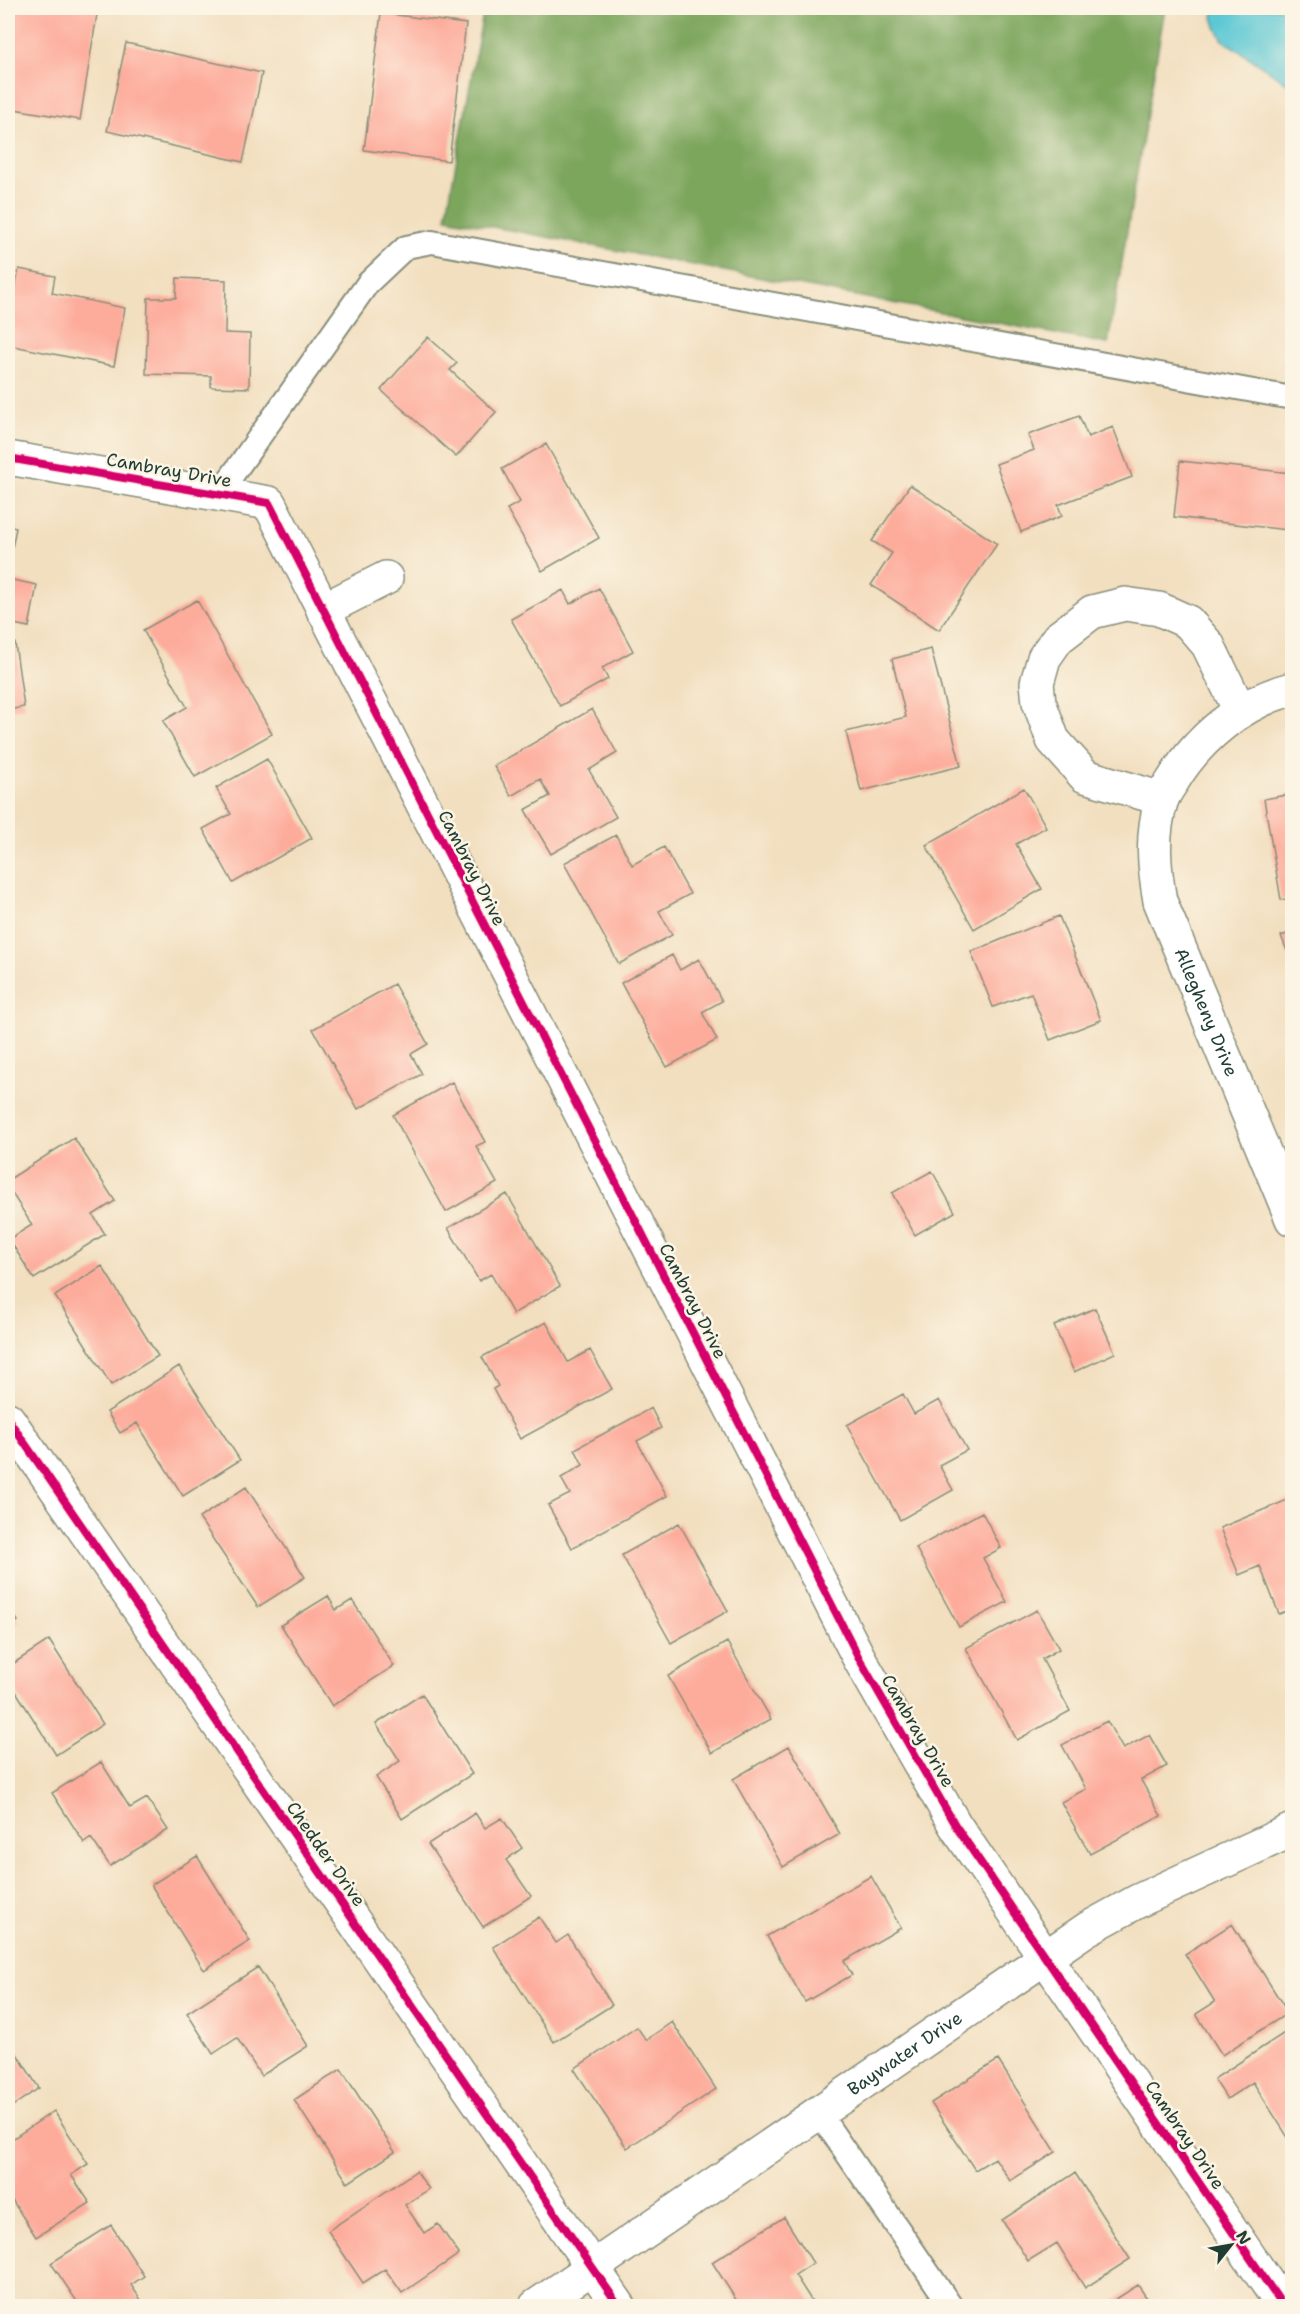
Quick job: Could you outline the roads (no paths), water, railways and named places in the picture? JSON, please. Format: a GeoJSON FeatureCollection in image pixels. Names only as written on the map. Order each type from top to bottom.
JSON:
{"type":"FeatureCollection","features":[{"type":"Feature","properties":{"kind":"street","name":"Cambray Drive"},"geometry":{"type":"LineString","coordinates":[[8,458],[269,503],[860,1660],[955,1825],[1283,2307]]}},
{"type":"Feature","properties":{"kind":"street"},"geometry":{"type":"LineString","coordinates":[[323,610],[386,578]]}},
{"type":"Feature","properties":{"kind":"street"},"geometry":{"type":"LineString","coordinates":[[1162,799],[1085,776],[1053,740],[1039,702],[1037,683],[1044,658],[1058,638],[1092,612],[1125,604],[1159,609],[1188,622],[1208,645],[1240,711],[1272,694],[1293,689]]}},
{"type":"Feature","properties":{"kind":"street","name":"Allegheny Drive"},"geometry":{"type":"LineString","coordinates":[[1240,711],[1210,735],[1181,767],[1162,799],[1155,831],[1154,867],[1160,901],[1293,1219]]}},
{"type":"Feature","properties":{"kind":"street","name":"Chedder Drive"},"geometry":{"type":"LineString","coordinates":[[8,1419],[594,2267],[619,2307]]}},
{"type":"Feature","properties":{"kind":"street","name":"Baywater Drive"},"geometry":{"type":"LineString","coordinates":[[536,2307],[1087,1929],[1138,1901],[1293,1830]]}},
{"type":"Feature","properties":{"kind":"lane"},"geometry":{"type":"LineString","coordinates":[[219,494],[368,283],[406,247],[432,242],[1293,398]]}},
{"type":"Feature","properties":{"kind":"lane"},"geometry":{"type":"LineString","coordinates":[[819,2113],[951,2307]]}},
{"type":"Feature","properties":{"kind":"water"},"geometry":{"type":"Polygon","coordinates":[[[1215,8],[1292,8],[1292,83],[1287,83],[1223,40],[1213,17],[1215,8]]]}}]}
